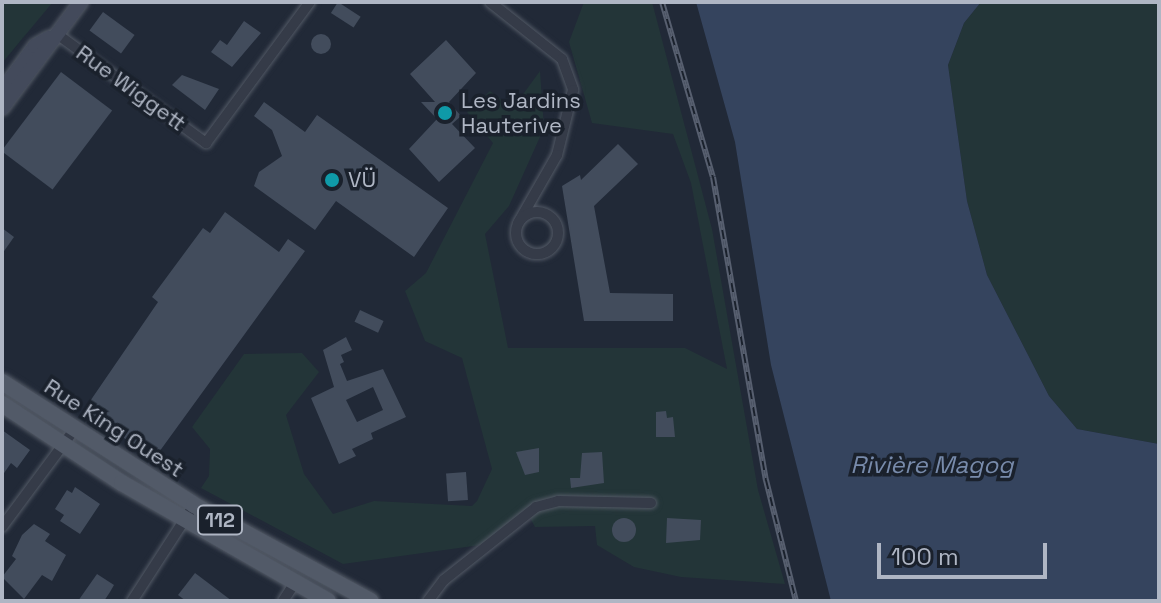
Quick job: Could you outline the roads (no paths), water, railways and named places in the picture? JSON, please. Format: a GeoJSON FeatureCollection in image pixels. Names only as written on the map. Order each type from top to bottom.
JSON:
{"type":"FeatureCollection","features":[{"type":"Feature","properties":{"kind":"main road"},"geometry":{"type":"LineString","coordinates":[[2,108],[81,2]]}},
{"type":"Feature","properties":{"kind":"main road"},"geometry":{"type":"LineString","coordinates":[[2,91],[35,46],[57,34]]}},
{"type":"Feature","properties":{"kind":"main road","name":"Rue King Ouest"},"geometry":{"type":"LineString","coordinates":[[2,382],[194,505],[371,601]]}},
{"type":"Feature","properties":{"kind":"main road","name":"Rue King Ouest"},"geometry":{"type":"LineString","coordinates":[[2,404],[186,521],[328,601]]}},
{"type":"Feature","properties":{"kind":"street","name":"Rue Wiggett"},"geometry":{"type":"LineString","coordinates":[[57,34],[206,143],[310,2]]}},
{"type":"Feature","properties":{"kind":"street"},"geometry":{"type":"LineString","coordinates":[[490,2],[562,59],[573,90],[557,155],[518,223],[516,238],[524,250],[546,253],[556,243],[558,228],[550,216],[536,212],[518,223]]}},
{"type":"Feature","properties":{"kind":"street"},"geometry":{"type":"LineString","coordinates":[[2,527],[74,430]]}},
{"type":"Feature","properties":{"kind":"street"},"geometry":{"type":"LineString","coordinates":[[428,601],[444,580],[536,507],[558,501],[651,503]]}},
{"type":"Feature","properties":{"kind":"street"},"geometry":{"type":"LineString","coordinates":[[132,601],[194,505]]}},
{"type":"Feature","properties":{"kind":"street"},"geometry":{"type":"LineString","coordinates":[[283,601],[294,584]]}},
{"type":"Feature","properties":{"kind":"water","name":"Rivière Magog"},"geometry":{"type":"Polygon","coordinates":[[[696,2],[981,2],[964,23],[948,65],[967,201],[987,275],[1049,396],[1077,429],[1159,444],[1159,601],[831,601],[771,365],[735,142],[696,2]]]}},
{"type":"Feature","properties":{"kind":"railway"},"geometry":{"type":"LineString","coordinates":[[662,2],[713,177],[766,480],[796,601]]}},
{"type":"Feature","properties":{"kind":"place","name":"Les Jardins Hauterive"},"geometry":{"type":"Point","coordinates":[445,113]}},
{"type":"Feature","properties":{"kind":"place","name":"VÜ"},"geometry":{"type":"Point","coordinates":[332,180]}}]}
